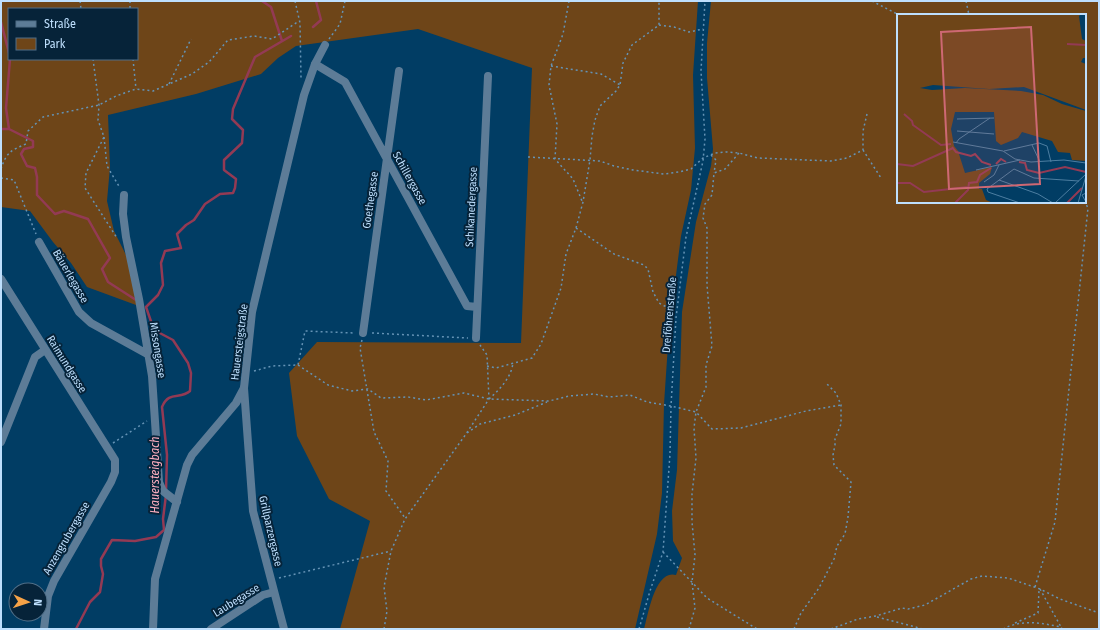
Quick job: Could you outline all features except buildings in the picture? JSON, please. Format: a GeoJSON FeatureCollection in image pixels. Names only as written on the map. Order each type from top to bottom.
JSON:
{"type":"FeatureCollection","features":[{"type":"Feature","properties":{"kind":"street","name":"Hauersteigstraße"},"geometry":{"type":"LineString","coordinates":[[153,629],[155,579],[175,501],[187,465],[192,455],[236,403],[244,388],[252,312],[304,95],[315,64],[325,44]]}},
{"type":"Feature","properties":{"kind":"street","name":"Schillergasse"},"geometry":{"type":"LineString","coordinates":[[315,64],[345,82],[467,306],[477,307]]}},
{"type":"Feature","properties":{"kind":"street","name":"Goethegasse"},"geometry":{"type":"LineString","coordinates":[[364,333],[398,71]]}},
{"type":"Feature","properties":{"kind":"street","name":"Schikanedergasse"},"geometry":{"type":"LineString","coordinates":[[476,338],[488,76]]}},
{"type":"Feature","properties":{"kind":"street","name":"Missongasse"},"geometry":{"type":"LineString","coordinates":[[124,195],[123,214],[126,237],[139,299],[152,376],[159,482],[162,492],[175,501]]}},
{"type":"Feature","properties":{"kind":"street","name":"Bäuerlegasse"},"geometry":{"type":"LineString","coordinates":[[39,242],[79,312],[91,323],[148,355]]}},
{"type":"Feature","properties":{"kind":"street","name":"Raimundgasse"},"geometry":{"type":"LineString","coordinates":[[1,279],[115,460]]}},
{"type":"Feature","properties":{"kind":"street"},"geometry":{"type":"LineString","coordinates":[[1,442],[35,357],[45,350]]}},
{"type":"Feature","properties":{"kind":"street","name":"Grillparzergasse"},"geometry":{"type":"LineString","coordinates":[[244,388],[251,501],[284,629]]}},
{"type":"Feature","properties":{"kind":"street","name":"Anzengrubergasse"},"geometry":{"type":"LineString","coordinates":[[44,629],[48,596],[54,580],[111,482],[115,472],[115,460]]}},
{"type":"Feature","properties":{"kind":"street","name":"Laubegasse"},"geometry":{"type":"LineString","coordinates":[[211,629],[263,595],[274,592]]}},
{"type":"Feature","properties":{"kind":"path"},"geometry":{"type":"LineString","coordinates":[[295,1],[299,21],[301,81]]}},
{"type":"Feature","properties":{"kind":"path"},"geometry":{"type":"LineString","coordinates":[[325,44],[340,24],[345,1]]}},
{"type":"Feature","properties":{"kind":"path"},"geometry":{"type":"LineString","coordinates":[[569,1],[563,34],[551,66],[549,85],[557,124],[555,159],[573,179],[583,202]]}},
{"type":"Feature","properties":{"kind":"path"},"geometry":{"type":"LineString","coordinates":[[659,1],[659,25]]}},
{"type":"Feature","properties":{"kind":"path","name":"Dreiföhrenstraße"},"geometry":{"type":"LineString","coordinates":[[639,629],[663,552],[670,454],[676,312],[686,237],[703,158],[705,139],[701,71],[705,1]]}},
{"type":"Feature","properties":{"kind":"path"},"geometry":{"type":"LineString","coordinates":[[872,1],[897,14]]}},
{"type":"Feature","properties":{"kind":"path"},"geometry":{"type":"LineString","coordinates":[[966,1],[969,14]]}},
{"type":"Feature","properties":{"kind":"path"},"geometry":{"type":"LineString","coordinates":[[1,169],[4,160],[11,150],[26,144],[28,131],[43,117],[100,105],[116,96],[136,89],[153,91],[192,74],[209,62],[228,40],[254,36],[272,39],[299,21]]}},
{"type":"Feature","properties":{"kind":"path"},"geometry":{"type":"LineString","coordinates":[[487,366],[496,368],[532,358],[541,344],[561,288],[566,254],[576,228],[583,202],[595,120],[600,106],[616,91],[620,85],[623,63],[632,45],[659,25],[674,27],[689,32],[703,29]]}},
{"type":"Feature","properties":{"kind":"path"},"geometry":{"type":"LineString","coordinates":[[169,84],[191,39]]}},
{"type":"Feature","properties":{"kind":"path"},"geometry":{"type":"LineString","coordinates":[[93,60],[100,105],[98,120],[104,137],[108,166],[124,195]]}},
{"type":"Feature","properties":{"kind":"path"},"geometry":{"type":"LineString","coordinates":[[133,60],[136,89]]}},
{"type":"Feature","properties":{"kind":"path"},"geometry":{"type":"LineString","coordinates":[[551,66],[601,74],[620,85]]}},
{"type":"Feature","properties":{"kind":"path"},"geometry":{"type":"LineString","coordinates":[[867,114],[863,131],[863,150],[881,178]]}},
{"type":"Feature","properties":{"kind":"path"},"geometry":{"type":"LineString","coordinates":[[104,137],[86,173],[85,188],[118,238]]}},
{"type":"Feature","properties":{"kind":"path"},"geometry":{"type":"LineString","coordinates":[[528,157],[600,161],[614,166],[664,174],[691,169],[710,154],[727,152],[739,153],[758,158],[831,161],[847,158],[863,150]]}},
{"type":"Feature","properties":{"kind":"path"},"geometry":{"type":"LineString","coordinates":[[714,173],[725,169],[739,153]]}},
{"type":"Feature","properties":{"kind":"path"},"geometry":{"type":"LineString","coordinates":[[689,629],[695,608],[692,582],[695,555],[692,522],[692,494],[696,458],[694,428],[696,412],[706,387],[706,365],[712,346],[706,285],[707,228],[703,218],[706,204],[712,195],[716,160],[710,154]]}},
{"type":"Feature","properties":{"kind":"path"},"geometry":{"type":"LineString","coordinates":[[1,178],[14,180],[39,242]]}},
{"type":"Feature","properties":{"kind":"path"},"geometry":{"type":"LineString","coordinates":[[1035,587],[1055,522],[1088,208],[1086,203]]}},
{"type":"Feature","properties":{"kind":"path"},"geometry":{"type":"LineString","coordinates":[[576,228],[614,254],[644,265],[648,269],[653,292],[659,302],[676,312]]}},
{"type":"Feature","properties":{"kind":"path"},"geometry":{"type":"LineString","coordinates":[[298,365],[305,331],[476,338],[487,355],[489,399]]}},
{"type":"Feature","properties":{"kind":"path"},"geometry":{"type":"LineString","coordinates":[[364,333],[360,348],[374,432],[388,461],[386,491],[405,519]]}},
{"type":"Feature","properties":{"kind":"path"},"geometry":{"type":"LineString","coordinates":[[384,629],[387,611],[384,587],[391,551],[405,519],[466,434],[489,399],[500,390],[512,371],[513,363]]}},
{"type":"Feature","properties":{"kind":"path"},"geometry":{"type":"LineString","coordinates":[[246,373],[272,366],[298,365],[328,385],[352,391],[368,389],[381,398],[408,397],[426,400],[464,393],[489,399],[549,401]]}},
{"type":"Feature","properties":{"kind":"path"},"geometry":{"type":"LineString","coordinates":[[794,629],[801,613],[819,588],[834,559],[837,546],[845,534],[848,517],[849,493],[852,486],[851,482],[834,465],[832,455],[835,438],[841,424],[841,405],[836,393],[826,383]]}},
{"type":"Feature","properties":{"kind":"path"},"geometry":{"type":"LineString","coordinates":[[466,434],[480,424],[515,415],[549,401],[569,396],[594,394],[609,397],[630,395],[647,402],[696,412],[712,429],[741,428],[806,411],[841,405]]}},
{"type":"Feature","properties":{"kind":"path"},"geometry":{"type":"LineString","coordinates":[[106,447],[154,416]]}},
{"type":"Feature","properties":{"kind":"path"},"geometry":{"type":"LineString","coordinates":[[271,580],[391,551]]}},
{"type":"Feature","properties":{"kind":"path"},"geometry":{"type":"LineString","coordinates":[[663,552],[708,598],[757,629]]}},
{"type":"Feature","properties":{"kind":"path"},"geometry":{"type":"LineString","coordinates":[[831,629],[858,619],[876,616],[902,608],[925,605],[971,579],[982,576],[1008,578],[1035,587],[1060,599],[1099,614]]}},
{"type":"Feature","properties":{"kind":"path"},"geometry":{"type":"LineString","coordinates":[[1003,629],[1038,613],[1040,589]]}},
{"type":"Feature","properties":{"kind":"path"},"geometry":{"type":"LineString","coordinates":[[1040,589],[1062,628]]}},
{"type":"Feature","properties":{"kind":"path"},"geometry":{"type":"LineString","coordinates":[[876,616],[923,629]]}},
{"type":"Feature","properties":{"kind":"path"},"geometry":{"type":"LineString","coordinates":[[1013,624],[1038,623],[1062,628]]}},
{"type":"Feature","properties":{"kind":"green space"},"geometry":{"type":"Polygon","coordinates":[[[1,1],[698,1],[693,75],[695,148],[691,190],[681,236],[669,330],[664,404],[662,493],[657,534],[635,629],[340,629],[370,521],[329,499],[297,436],[289,373],[317,342],[521,343],[532,68],[418,29],[296,46],[278,58],[261,74],[196,94],[108,115],[110,167],[107,201],[114,231],[129,261],[138,290],[136,305],[87,287],[71,263],[30,211],[1,207],[1,1]]]}},
{"type":"Feature","properties":{"kind":"green space"},"geometry":{"type":"Polygon","coordinates":[[[711,1],[1099,1],[1099,629],[644,629],[650,604],[658,586],[663,579],[669,575],[676,575],[682,558],[673,541],[672,511],[677,470],[682,312],[696,222],[711,166],[713,149],[707,78],[707,43],[711,1]]]}},
{"type":"Feature","properties":{"kind":"waterway"},"geometry":{"type":"LineString","coordinates":[[262,1],[271,7],[282,41]]}},
{"type":"Feature","properties":{"kind":"waterway","name":"Hauersteigbach"},"geometry":{"type":"LineString","coordinates":[[313,27],[321,20],[316,1]]}},
{"type":"Feature","properties":{"kind":"waterway"},"geometry":{"type":"LineString","coordinates":[[1,22],[8,49]]}},
{"type":"Feature","properties":{"kind":"waterway","name":"Hauersteigbach"},"geometry":{"type":"LineString","coordinates":[[166,491],[167,455],[162,407],[171,397],[186,394],[190,391],[191,373],[188,363],[173,340],[154,330],[146,307],[158,295],[163,285],[161,263],[165,251],[181,248],[177,234],[186,225],[194,220],[205,204],[220,194],[233,193],[236,179],[224,170],[224,160],[242,143],[243,130],[232,119],[233,109],[255,57],[291,36]]}},
{"type":"Feature","properties":{"kind":"waterway"},"geometry":{"type":"LineString","coordinates":[[9,129],[6,108],[10,60]]}},
{"type":"Feature","properties":{"kind":"waterway"},"geometry":{"type":"LineString","coordinates":[[1,129],[9,129],[33,141],[33,147],[24,149],[21,154],[27,166],[35,168],[37,177],[37,195],[55,214],[64,211],[88,219],[110,258],[102,269],[108,282],[136,300]]}},
{"type":"Feature","properties":{"kind":"waterway","name":"Hauersteigbach"},"geometry":{"type":"LineString","coordinates":[[76,629],[90,602],[100,592],[103,574],[101,559],[112,540],[135,541],[156,537],[164,530],[163,519],[166,495]]}}]}
